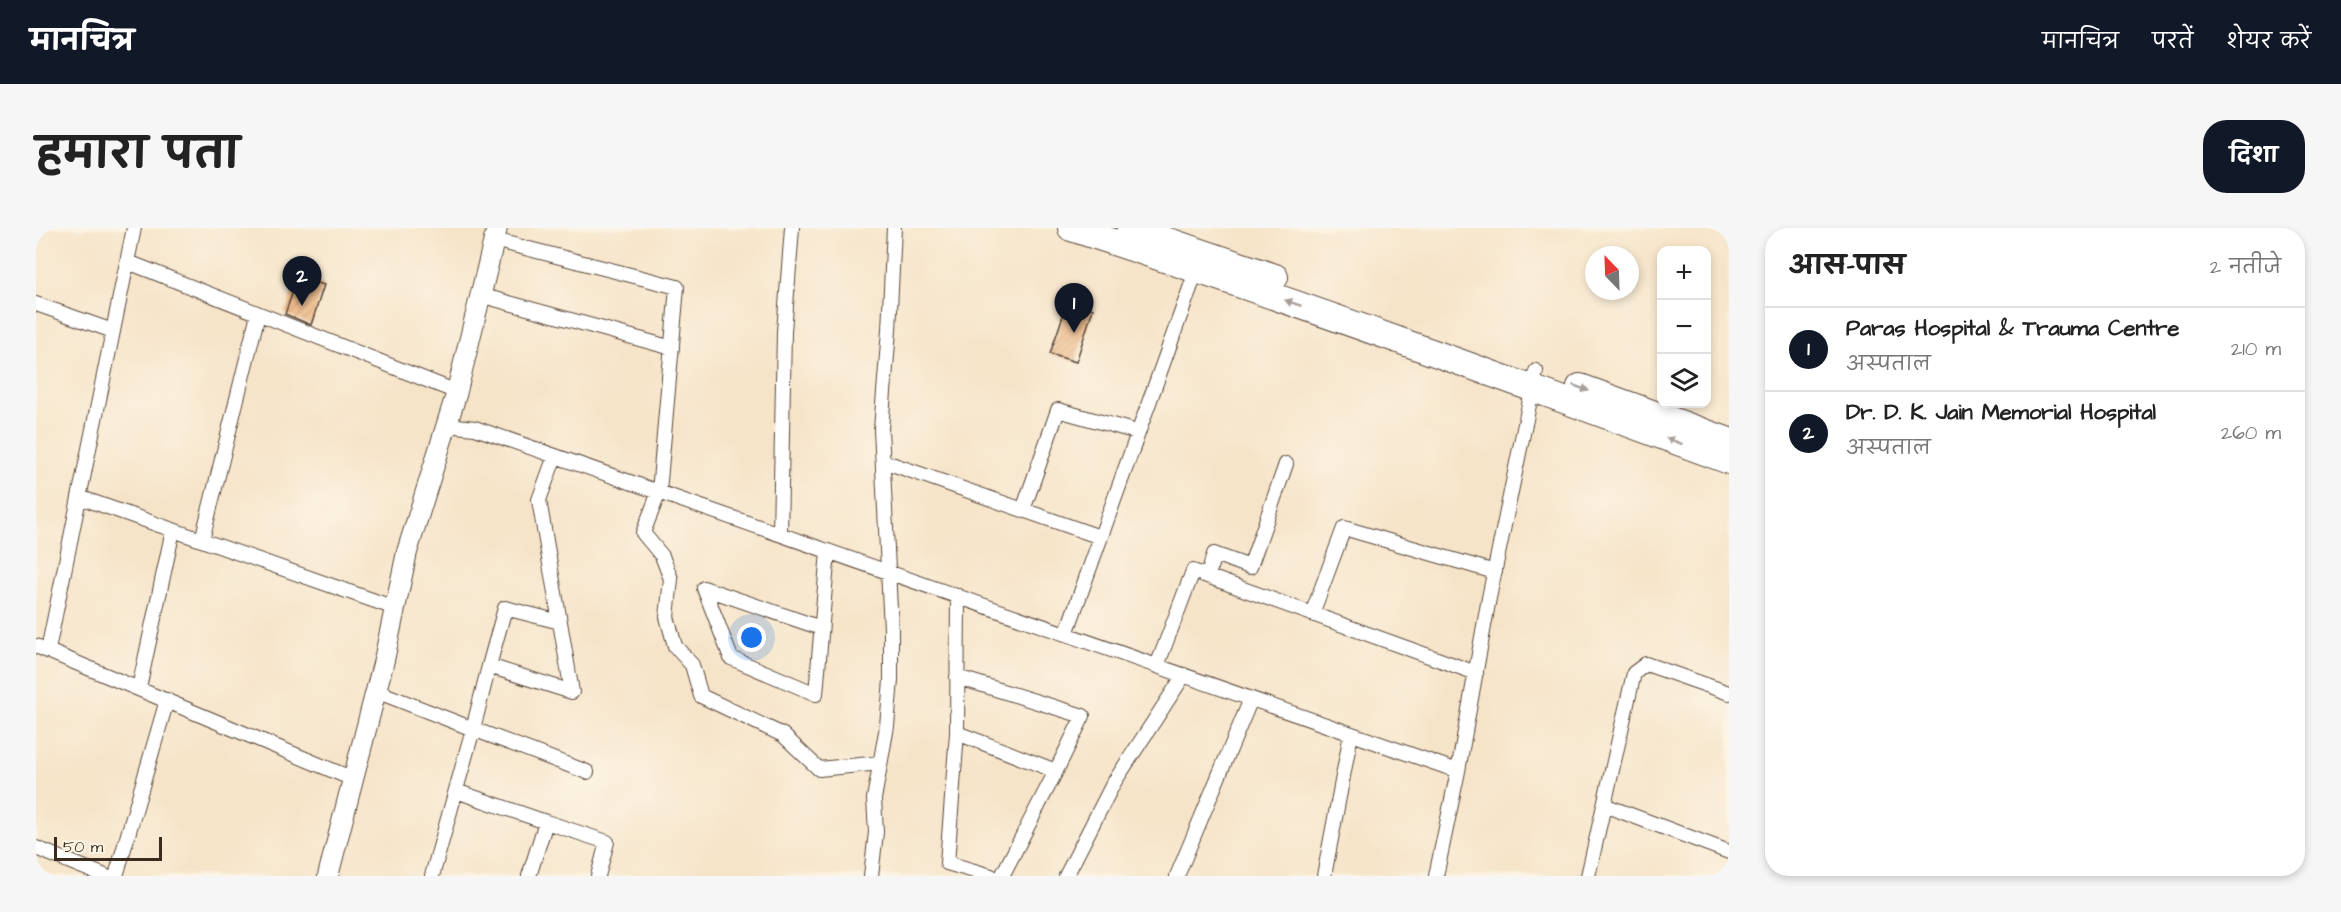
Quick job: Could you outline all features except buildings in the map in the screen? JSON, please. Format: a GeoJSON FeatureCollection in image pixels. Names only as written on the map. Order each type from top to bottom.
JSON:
{"type":"FeatureCollection","features":[{"type":"Feature","properties":{"kind":"highway"},"geometry":{"type":"LineString","coordinates":[[1071,228],[1200,260]]}},
{"type":"Feature","properties":{"kind":"highway"},"geometry":{"type":"LineString","coordinates":[[1130,228],[1200,260],[1534,380],[1729,441]]}},
{"type":"Feature","properties":{"kind":"highway"},"geometry":{"type":"LineString","coordinates":[[1534,380],[1729,461]]}},
{"type":"Feature","properties":{"kind":"street"},"geometry":{"type":"LineString","coordinates":[[134,228],[79,497],[42,648],[353,779]]}},
{"type":"Feature","properties":{"kind":"street"},"geometry":{"type":"LineString","coordinates":[[780,534],[784,332],[792,228]]}},
{"type":"Feature","properties":{"kind":"street"},"geometry":{"type":"LineString","coordinates":[[871,876],[876,832],[874,799],[891,680],[881,429],[889,330],[890,229]]}},
{"type":"Feature","properties":{"kind":"street"},"geometry":{"type":"LineString","coordinates":[[328,876],[376,691],[407,552],[457,392],[495,234],[677,287],[659,492],[643,533],[662,556],[671,579],[667,617],[675,646],[692,665],[701,696],[783,735],[819,769],[880,763]]}},
{"type":"Feature","properties":{"kind":"street"},"geometry":{"type":"LineString","coordinates":[[1066,634],[1200,260]]}},
{"type":"Feature","properties":{"kind":"street"},"geometry":{"type":"LineString","coordinates":[[128,262],[457,392]]}},
{"type":"Feature","properties":{"kind":"street"},"geometry":{"type":"LineString","coordinates":[[480,295],[672,348]]}},
{"type":"Feature","properties":{"kind":"street"},"geometry":{"type":"LineString","coordinates":[[36,304],[113,331]]}},
{"type":"Feature","properties":{"kind":"street"},"geometry":{"type":"LineString","coordinates":[[202,540],[258,314]]}},
{"type":"Feature","properties":{"kind":"street"},"geometry":{"type":"LineString","coordinates":[[1436,876],[1534,380]]}},
{"type":"Feature","properties":{"kind":"street"},"geometry":{"type":"LineString","coordinates":[[1023,510],[1058,410],[1137,432]]}},
{"type":"Feature","properties":{"kind":"street"},"geometry":{"type":"LineString","coordinates":[[447,425],[476,428],[1458,771]]}},
{"type":"Feature","properties":{"kind":"street"},"geometry":{"type":"LineString","coordinates":[[489,666],[572,692],[539,500],[555,456]]}},
{"type":"Feature","properties":{"kind":"street"},"geometry":{"type":"LineString","coordinates":[[883,461],[1100,537]]}},
{"type":"Feature","properties":{"kind":"street"},"geometry":{"type":"LineString","coordinates":[[1208,576],[1214,554],[1250,567],[1286,464]]}},
{"type":"Feature","properties":{"kind":"street"},"geometry":{"type":"LineString","coordinates":[[79,497],[395,608]]}},
{"type":"Feature","properties":{"kind":"street"},"geometry":{"type":"LineString","coordinates":[[1312,614],[1344,528],[1495,572]]}},
{"type":"Feature","properties":{"kind":"street"},"geometry":{"type":"LineString","coordinates":[[139,688],[173,530]]}},
{"type":"Feature","properties":{"kind":"street"},"geometry":{"type":"LineString","coordinates":[[822,628],[705,588],[731,658],[816,694],[822,628],[828,551]]}},
{"type":"Feature","properties":{"kind":"street"},"geometry":{"type":"LineString","coordinates":[[1157,666],[1192,571],[1476,673]]}},
{"type":"Feature","properties":{"kind":"street"},"geometry":{"type":"LineString","coordinates":[[958,596],[957,733],[947,863],[991,876]]}},
{"type":"Feature","properties":{"kind":"street"},"geometry":{"type":"LineString","coordinates":[[432,876],[505,608],[560,622]]}},
{"type":"Feature","properties":{"kind":"street"},"geometry":{"type":"LineString","coordinates":[[1587,876],[1634,673],[1646,664],[1729,693]]}},
{"type":"Feature","properties":{"kind":"street"},"geometry":{"type":"LineString","coordinates":[[1066,876],[1113,784],[1184,675]]}},
{"type":"Feature","properties":{"kind":"street"},"geometry":{"type":"LineString","coordinates":[[957,677],[1083,716],[1002,876]]}},
{"type":"Feature","properties":{"kind":"street"},"geometry":{"type":"LineString","coordinates":[[376,691],[587,772]]}},
{"type":"Feature","properties":{"kind":"street"},"geometry":{"type":"LineString","coordinates":[[1177,876],[1251,699]]}},
{"type":"Feature","properties":{"kind":"street"},"geometry":{"type":"LineString","coordinates":[[116,876],[167,700]]}},
{"type":"Feature","properties":{"kind":"street"},"geometry":{"type":"LineString","coordinates":[[957,733],[1056,771]]}},
{"type":"Feature","properties":{"kind":"street"},"geometry":{"type":"LineString","coordinates":[[1324,876],[1352,734]]}},
{"type":"Feature","properties":{"kind":"street"},"geometry":{"type":"LineString","coordinates":[[456,791],[607,842],[598,876]]}},
{"type":"Feature","properties":{"kind":"street"},"geometry":{"type":"LineString","coordinates":[[1604,805],[1729,852]]}},
{"type":"Feature","properties":{"kind":"street"},"geometry":{"type":"LineString","coordinates":[[529,876],[546,822]]}},
{"type":"Feature","properties":{"kind":"street"},"geometry":{"type":"LineString","coordinates":[[36,848],[105,876]]}},
{"type":"Feature","properties":{"kind":"place","name":"Dr. D. K. Jain Memorial Hospital"},"geometry":{"type":"Point","coordinates":[302,306]}},
{"type":"Feature","properties":{"kind":"place","name":"Paras Hospital & Trauma Centre"},"geometry":{"type":"Point","coordinates":[1074,333]}}]}
